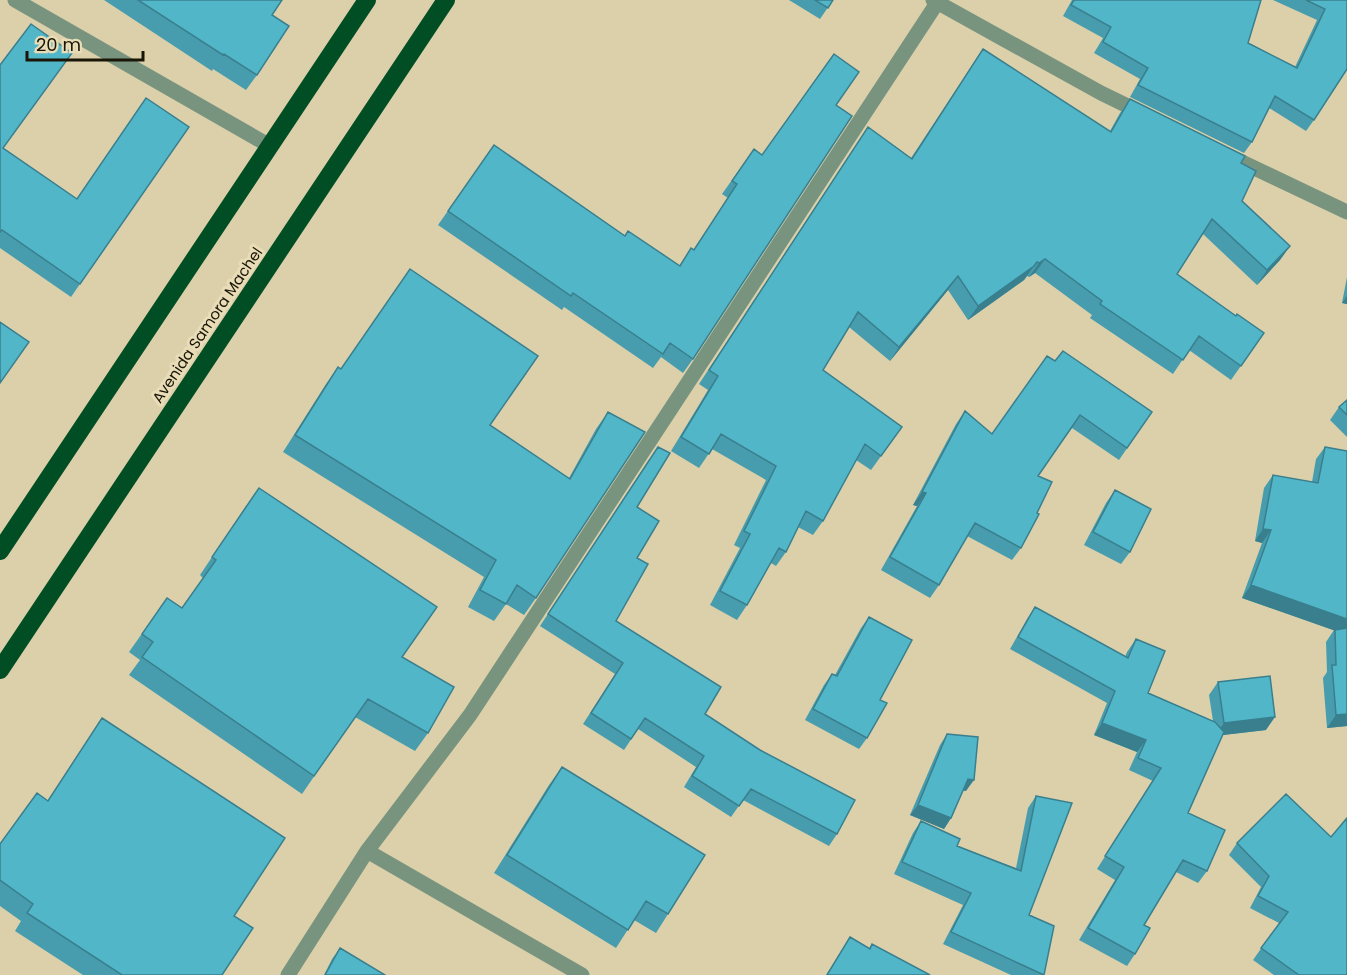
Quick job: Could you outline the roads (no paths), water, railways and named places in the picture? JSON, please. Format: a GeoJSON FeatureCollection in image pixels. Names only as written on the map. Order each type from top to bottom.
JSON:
{"type":"FeatureCollection","features":[{"type":"Feature","properties":{"kind":"highway"},"geometry":{"type":"LineString","coordinates":[[0,551],[367,0]]}},
{"type":"Feature","properties":{"kind":"highway","name":"Avenida Samora Machel"},"geometry":{"type":"LineString","coordinates":[[0,670],[446,0]]}},
{"type":"Feature","properties":{"kind":"street"},"geometry":{"type":"LineString","coordinates":[[15,0],[270,146]]}},
{"type":"Feature","properties":{"kind":"street"},"geometry":{"type":"LineString","coordinates":[[288,975],[367,851],[470,715],[935,1],[1101,93],[1154,119]]}},
{"type":"Feature","properties":{"kind":"street"},"geometry":{"type":"LineString","coordinates":[[1206,145],[1347,212]]}},
{"type":"Feature","properties":{"kind":"street"},"geometry":{"type":"LineString","coordinates":[[367,851],[582,975]]}}]}
